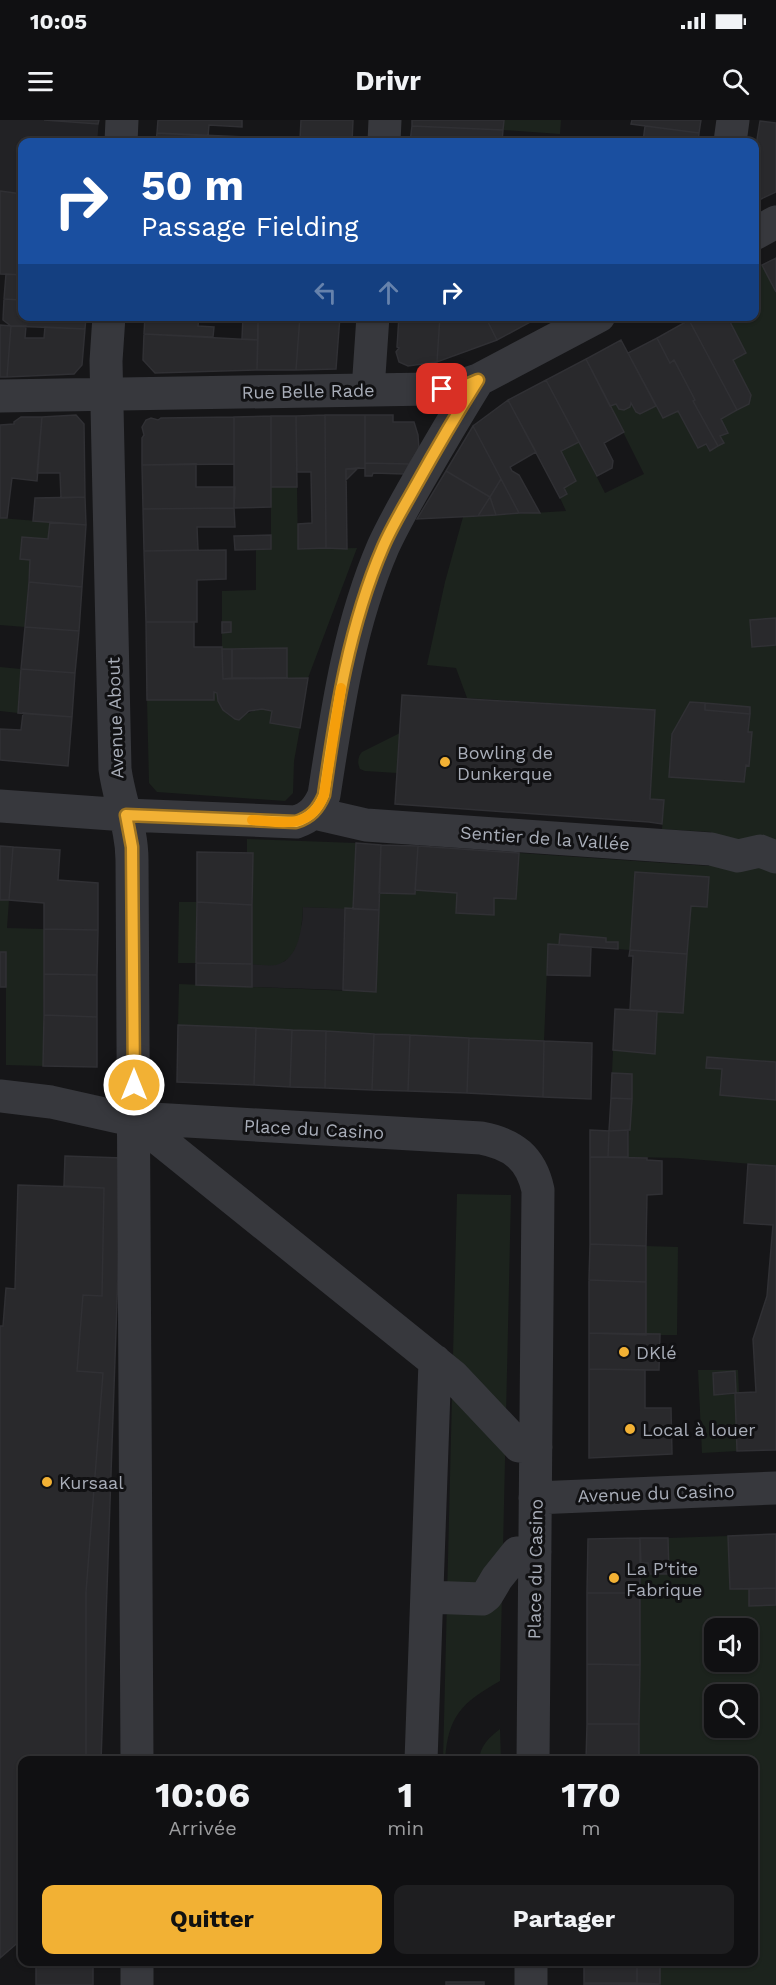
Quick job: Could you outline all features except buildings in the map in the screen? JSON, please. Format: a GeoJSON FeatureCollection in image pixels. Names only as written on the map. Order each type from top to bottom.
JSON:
{"type":"FeatureCollection","features":[{"type":"Feature","properties":{"kind":"street"},"geometry":{"type":"LineString","coordinates":[[121,138],[122,120]]}},
{"type":"Feature","properties":{"kind":"street"},"geometry":{"type":"LineString","coordinates":[[384,138],[385,120]]}},
{"type":"Feature","properties":{"kind":"street"},"geometry":{"type":"LineString","coordinates":[[731,138],[733,120]]}},
{"type":"Feature","properties":{"kind":"street"},"geometry":{"type":"LineString","coordinates":[[759,231],[776,222]]}},
{"type":"Feature","properties":{"kind":"street","name":"Avenue About"},"geometry":{"type":"LineString","coordinates":[[109,321],[106,361],[115,769],[117,787],[126,815],[132,847],[134,1119]]}},
{"type":"Feature","properties":{"kind":"street"},"geometry":{"type":"LineString","coordinates":[[368,390],[373,321]]}},
{"type":"Feature","properties":{"kind":"street","name":"Rue Belle Rade"},"geometry":{"type":"LineString","coordinates":[[0,396],[442,389],[464,386],[478,380],[589,321]]}},
{"type":"Feature","properties":{"kind":"street"},"geometry":{"type":"LineString","coordinates":[[0,806],[126,815],[296,822],[314,813],[320,806],[324,795],[345,667],[362,604],[377,562],[400,514],[454,417],[478,380]]}},
{"type":"Feature","properties":{"kind":"street","name":"Sentier de la Vallée"},"geometry":{"type":"LineString","coordinates":[[314,813],[366,825],[713,850],[738,856],[760,851],[776,857]]}},
{"type":"Feature","properties":{"kind":"street","name":"Place du Casino"},"geometry":{"type":"LineString","coordinates":[[0,1096],[51,1102],[104,1115],[134,1119],[481,1138],[500,1143],[519,1154],[530,1167],[538,1190],[533,1756]]}},
{"type":"Feature","properties":{"kind":"street"},"geometry":{"type":"LineString","coordinates":[[134,1119],[444,1369],[505,1429],[519,1446],[536,1447]]}},
{"type":"Feature","properties":{"kind":"street"},"geometry":{"type":"LineString","coordinates":[[134,1119],[137,1756]]}},
{"type":"Feature","properties":{"kind":"street"},"geometry":{"type":"LineString","coordinates":[[421,1756],[437,1598],[444,1369]]}},
{"type":"Feature","properties":{"kind":"street","name":"Avenue du Casino"},"geometry":{"type":"LineString","coordinates":[[535,1498],[776,1488]]}},
{"type":"Feature","properties":{"kind":"street"},"geometry":{"type":"LineString","coordinates":[[437,1598],[482,1599],[517,1552],[535,1552]]}},
{"type":"Feature","properties":{"kind":"street"},"geometry":{"type":"LineString","coordinates":[[137,1966],[137,1985]]}},
{"type":"Feature","properties":{"kind":"street"},"geometry":{"type":"LineString","coordinates":[[531,1966],[531,1985]]}},
{"type":"Feature","properties":{"kind":"shaded area"},"geometry":{"type":"Polygon","coordinates":[[[0,120],[99,120],[97,138],[18,138],[18,193],[0,191],[0,120]]]}},
{"type":"Feature","properties":{"kind":"shaded area"},"geometry":{"type":"Polygon","coordinates":[[[504,120],[561,120],[560,134],[503,130],[504,120]]]}},
{"type":"Feature","properties":{"kind":"shaded area"},"geometry":{"type":"Polygon","coordinates":[[[762,265],[776,292],[776,618],[750,620],[752,646],[776,645],[776,851],[711,845],[711,832],[662,829],[664,800],[650,799],[655,710],[467,698],[456,668],[427,665],[445,582],[463,517],[566,511],[560,498],[564,488],[576,481],[561,451],[579,442],[605,493],[644,474],[610,406],[616,404],[619,409],[624,410],[630,407],[631,403],[636,412],[640,414],[656,406],[663,418],[678,411],[710,451],[720,436],[727,433],[721,419],[749,404],[751,395],[733,360],[746,352],[729,321],[759,321],[759,267],[762,265]],[[690,702],[672,734],[669,777],[744,782],[746,765],[749,765],[752,732],[748,732],[750,714],[690,702]]]}},
{"type":"Feature","properties":{"kind":"shaded area"},"geometry":{"type":"Polygon","coordinates":[[[271,487],[297,487],[298,549],[357,548],[308,678],[287,678],[286,648],[222,649],[222,633],[231,632],[231,622],[222,622],[222,591],[256,590],[256,549],[271,549],[271,487]]]}},
{"type":"Feature","properties":{"kind":"shaded area"},"geometry":{"type":"Polygon","coordinates":[[[0,518],[50,522],[48,539],[22,537],[30,560],[25,627],[0,625],[0,518]]]}},
{"type":"Feature","properties":{"kind":"shaded area"},"geometry":{"type":"Polygon","coordinates":[[[0,667],[21,669],[18,713],[0,711],[0,667]]]}},
{"type":"Feature","properties":{"kind":"shaded area"},"geometry":{"type":"Polygon","coordinates":[[[214,692],[217,693],[222,709],[235,719],[252,711],[266,710],[272,711],[270,723],[300,728],[294,761],[293,793],[285,801],[157,792],[149,783],[147,700],[214,700],[214,692]]]}},
{"type":"Feature","properties":{"kind":"shaded area"},"geometry":{"type":"Polygon","coordinates":[[[400,733],[397,773],[360,769],[358,760],[362,752],[400,733]]]}},
{"type":"Feature","properties":{"kind":"shaded area"},"geometry":{"type":"Polygon","coordinates":[[[247,839],[356,843],[353,909],[303,907],[295,949],[284,962],[276,965],[252,964],[253,854],[247,853],[247,839]]]}},
{"type":"Feature","properties":{"kind":"shaded area"},"geometry":{"type":"Polygon","coordinates":[[[519,853],[709,866],[711,856],[776,862],[776,1062],[707,1057],[706,1067],[722,1069],[720,1095],[776,1100],[776,1166],[679,1158],[628,1157],[632,1075],[612,1073],[613,1050],[655,1053],[657,1011],[687,954],[691,906],[708,877],[635,872],[630,950],[618,949],[618,942],[606,942],[605,938],[560,934],[559,945],[548,945],[544,1041],[178,1025],[179,984],[376,992],[379,893],[415,894],[415,890],[457,893],[456,913],[494,915],[494,898],[516,899],[519,853]]]}},
{"type":"Feature","properties":{"kind":"shaded area"},"geometry":{"type":"Polygon","coordinates":[[[0,900],[9,900],[7,928],[44,929],[43,1066],[6,1065],[6,953],[0,952],[0,900]]]}},
{"type":"Feature","properties":{"kind":"shaded area"},"geometry":{"type":"Polygon","coordinates":[[[179,902],[197,902],[196,963],[178,963],[179,902]]]}},
{"type":"Feature","properties":{"kind":"shaded area"},"geometry":{"type":"Polygon","coordinates":[[[303,907],[345,908],[343,990],[252,987],[252,964],[273,965],[285,961],[294,950],[302,923],[303,907]]]}},
{"type":"Feature","properties":{"kind":"shaded area"},"geometry":{"type":"Polygon","coordinates":[[[457,1194],[511,1195],[500,1681],[475,1696],[459,1712],[449,1733],[446,1756],[443,1756],[457,1194]]]}},
{"type":"Feature","properties":{"kind":"shaded area"},"geometry":{"type":"Polygon","coordinates":[[[646,1246],[678,1247],[677,1335],[646,1335],[646,1246]]]}},
{"type":"Feature","properties":{"kind":"shaded area"},"geometry":{"type":"Polygon","coordinates":[[[698,1370],[738,1370],[739,1392],[736,1393],[735,1372],[713,1373],[714,1395],[735,1394],[737,1451],[702,1453],[698,1370]]]}},
{"type":"Feature","properties":{"kind":"shaded area"},"geometry":{"type":"Polygon","coordinates":[[[728,1536],[730,1589],[749,1589],[750,1606],[776,1605],[776,1985],[658,1985],[660,1966],[758,1966],[758,1756],[639,1756],[641,1563],[648,1563],[649,1574],[669,1574],[668,1538],[728,1536]]]}},
{"type":"Feature","properties":{"kind":"shaded area"},"geometry":{"type":"Polygon","coordinates":[[[500,1729],[501,1756],[480,1756],[483,1746],[500,1729]]]}},
{"type":"Feature","properties":{"kind":"slow traffic"},"geometry":{"type":"LineString","coordinates":[[252,820],[296,822],[305,819],[320,806],[324,795],[341,688]]}},
{"type":"Feature","properties":{"kind":"place","name":"Bowling de Dunkerque"},"geometry":{"type":"Point","coordinates":[445,762]}},
{"type":"Feature","properties":{"kind":"place","name":"DKlé"},"geometry":{"type":"Point","coordinates":[624,1352]}},
{"type":"Feature","properties":{"kind":"place","name":"Local à louer"},"geometry":{"type":"Point","coordinates":[630,1429]}},
{"type":"Feature","properties":{"kind":"place","name":"Kursaal"},"geometry":{"type":"Point","coordinates":[47,1482]}},
{"type":"Feature","properties":{"kind":"place","name":"La P'tite Fabrique"},"geometry":{"type":"Point","coordinates":[614,1578]}},
{"type":"Feature","properties":{"kind":"route"},"geometry":{"type":"LineString","coordinates":[[134,1085],[132,847],[126,815],[296,822],[305,819],[320,806],[324,795],[345,667],[362,604],[377,562],[394,524],[454,417],[478,380],[464,386],[442,389]]}}]}
